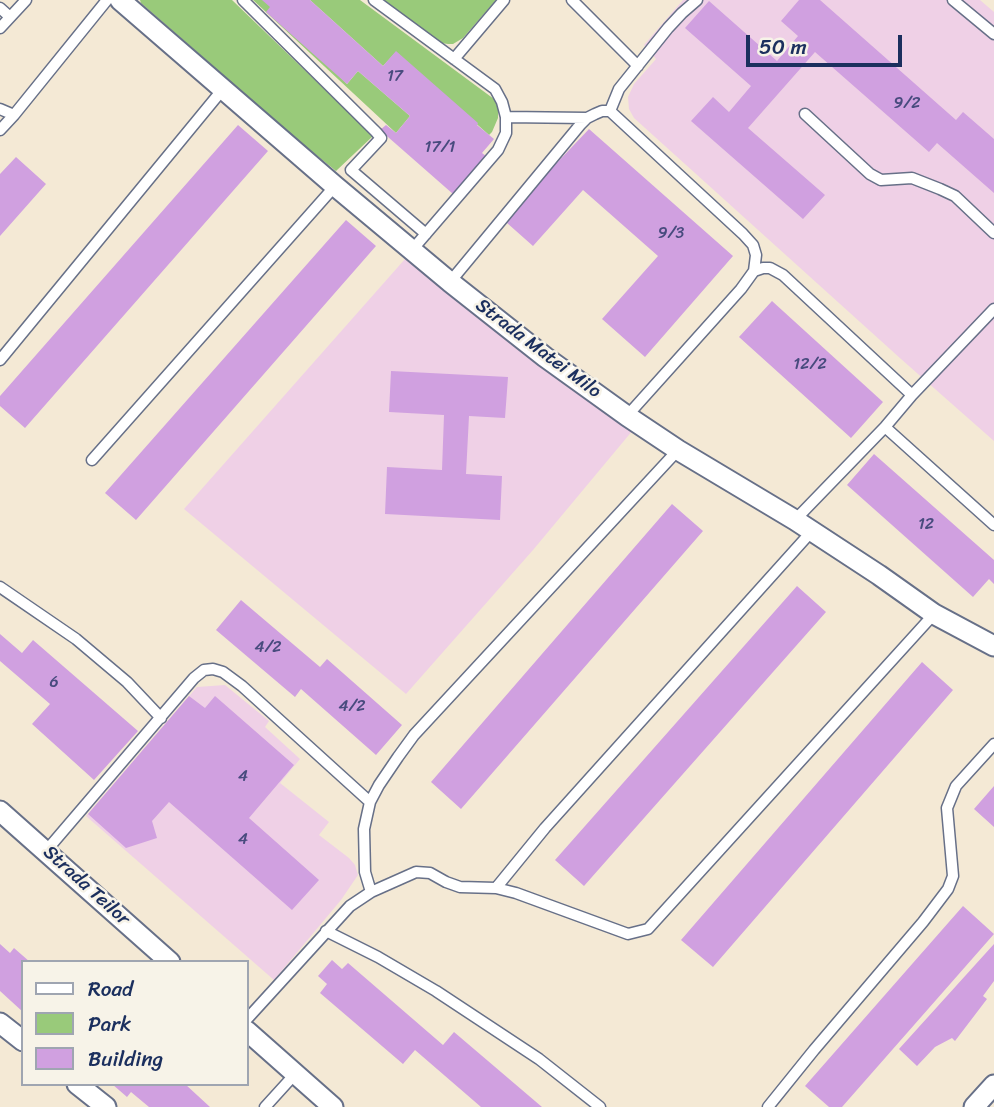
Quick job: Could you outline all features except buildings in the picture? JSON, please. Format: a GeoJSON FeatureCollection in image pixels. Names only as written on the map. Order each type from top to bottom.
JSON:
{"type":"FeatureCollection","features":[{"type":"Feature","properties":{"kind":"street","name":"Strada Matei Milo"},"geometry":{"type":"LineString","coordinates":[[120,0],[335,186],[545,357],[678,450],[813,531],[934,614],[994,646]]}},
{"type":"Feature","properties":{"kind":"street","name":"Strada Teilor"},"geometry":{"type":"LineString","coordinates":[[0,811],[168,960]]}},
{"type":"Feature","properties":{"kind":"street"},"geometry":{"type":"LineString","coordinates":[[0,1023],[21,1039]]}},
{"type":"Feature","properties":{"kind":"street"},"geometry":{"type":"LineString","coordinates":[[248,1032],[333,1107]]}},
{"type":"Feature","properties":{"kind":"street"},"geometry":{"type":"LineString","coordinates":[[974,1107],[994,1084]]}},
{"type":"Feature","properties":{"kind":"street"},"geometry":{"type":"LineString","coordinates":[[80,1086],[106,1107]]}},
{"type":"Feature","properties":{"kind":"lane"},"geometry":{"type":"LineString","coordinates":[[0,28],[26,0]]}},
{"type":"Feature","properties":{"kind":"lane"},"geometry":{"type":"LineString","coordinates":[[0,130],[107,0]]}},
{"type":"Feature","properties":{"kind":"lane"},"geometry":{"type":"LineString","coordinates":[[237,0],[244,0],[381,138],[351,170],[425,234]]}},
{"type":"Feature","properties":{"kind":"lane"},"geometry":{"type":"LineString","coordinates":[[373,0],[495,89],[506,117],[506,133],[498,150],[412,250]]}},
{"type":"Feature","properties":{"kind":"lane"},"geometry":{"type":"LineString","coordinates":[[454,59],[504,0]]}},
{"type":"Feature","properties":{"kind":"lane"},"geometry":{"type":"LineString","coordinates":[[572,0],[638,66]]}},
{"type":"Feature","properties":{"kind":"lane"},"geometry":{"type":"LineString","coordinates":[[610,111],[620,89],[638,66],[668,28],[697,0]]}},
{"type":"Feature","properties":{"kind":"lane"},"geometry":{"type":"LineString","coordinates":[[953,0],[994,34]]}},
{"type":"Feature","properties":{"kind":"lane"},"geometry":{"type":"LineString","coordinates":[[0,8],[10,18]]}},
{"type":"Feature","properties":{"kind":"lane"},"geometry":{"type":"LineString","coordinates":[[0,359],[223,89]]}},
{"type":"Feature","properties":{"kind":"lane"},"geometry":{"type":"LineString","coordinates":[[0,109],[14,115]]}},
{"type":"Feature","properties":{"kind":"lane"},"geometry":{"type":"LineString","coordinates":[[450,282],[587,118],[602,111],[610,111],[753,245],[756,255],[754,271]]}},
{"type":"Feature","properties":{"kind":"lane"},"geometry":{"type":"LineString","coordinates":[[805,114],[870,174],[881,180],[912,178],[940,188],[955,196],[994,233]]}},
{"type":"Feature","properties":{"kind":"lane"},"geometry":{"type":"LineString","coordinates":[[506,117],[587,118]]}},
{"type":"Feature","properties":{"kind":"lane"},"geometry":{"type":"LineString","coordinates":[[92,460],[335,186]]}},
{"type":"Feature","properties":{"kind":"lane"},"geometry":{"type":"LineString","coordinates":[[627,416],[754,271],[763,268],[770,268],[783,275],[912,395]]}},
{"type":"Feature","properties":{"kind":"lane"},"geometry":{"type":"LineString","coordinates":[[795,520],[994,309]]}},
{"type":"Feature","properties":{"kind":"lane"},"geometry":{"type":"LineString","coordinates":[[885,427],[994,525]]}},
{"type":"Feature","properties":{"kind":"lane"},"geometry":{"type":"LineString","coordinates":[[371,892],[365,872],[364,829],[370,802],[379,785],[414,735],[678,450]]}},
{"type":"Feature","properties":{"kind":"lane"},"geometry":{"type":"LineString","coordinates":[[496,888],[545,828],[813,531]]}},
{"type":"Feature","properties":{"kind":"lane"},"geometry":{"type":"LineString","coordinates":[[0,587],[76,639],[127,682],[161,718]]}},
{"type":"Feature","properties":{"kind":"lane"},"geometry":{"type":"LineString","coordinates":[[248,1018],[350,906],[371,892],[416,872],[430,873],[460,887],[496,888],[516,893],[628,934],[648,929],[934,614]]}},
{"type":"Feature","properties":{"kind":"lane"},"geometry":{"type":"LineString","coordinates":[[47,850],[204,670],[223,672],[243,686],[370,802]]}},
{"type":"Feature","properties":{"kind":"lane"},"geometry":{"type":"LineString","coordinates":[[768,1107],[948,889],[953,876],[947,808],[956,786],[994,744]]}},
{"type":"Feature","properties":{"kind":"lane"},"geometry":{"type":"LineString","coordinates":[[326,931],[436,990],[539,1059],[600,1107]]}},
{"type":"Feature","properties":{"kind":"lane"},"geometry":{"type":"LineString","coordinates":[[265,1107],[296,1074]]}},
{"type":"Feature","properties":{"kind":"shaded area"},"geometry":{"type":"Polygon","coordinates":[[[683,0],[980,0],[994,12],[994,441],[634,118],[629,109],[628,97],[634,84],[656,59],[644,45],[683,0]]]}},
{"type":"Feature","properties":{"kind":"shaded area"},"geometry":{"type":"Polygon","coordinates":[[[405,259],[633,430],[533,550],[406,694],[184,509],[405,259]]]}},
{"type":"Feature","properties":{"kind":"shaded area"},"geometry":{"type":"Polygon","coordinates":[[[225,685],[269,721],[265,727],[300,759],[280,783],[329,822],[319,835],[349,858],[358,875],[341,900],[274,980],[86,816],[197,687],[225,685]]]}},
{"type":"Feature","properties":{"kind":"green space"},"geometry":{"type":"Polygon","coordinates":[[[140,0],[232,0],[373,136],[336,171],[140,0]]]}},
{"type":"Feature","properties":{"kind":"green space"},"geometry":{"type":"Polygon","coordinates":[[[253,0],[265,0],[347,84],[358,71],[410,116],[396,133],[253,0]]]}},
{"type":"Feature","properties":{"kind":"green space"},"geometry":{"type":"Polygon","coordinates":[[[310,0],[360,0],[498,102],[498,118],[492,132],[489,135],[396,52],[383,66],[310,0]]]}},
{"type":"Feature","properties":{"kind":"green space"},"geometry":{"type":"Polygon","coordinates":[[[381,0],[496,0],[463,38],[448,44],[441,43],[381,0]]]}}]}
